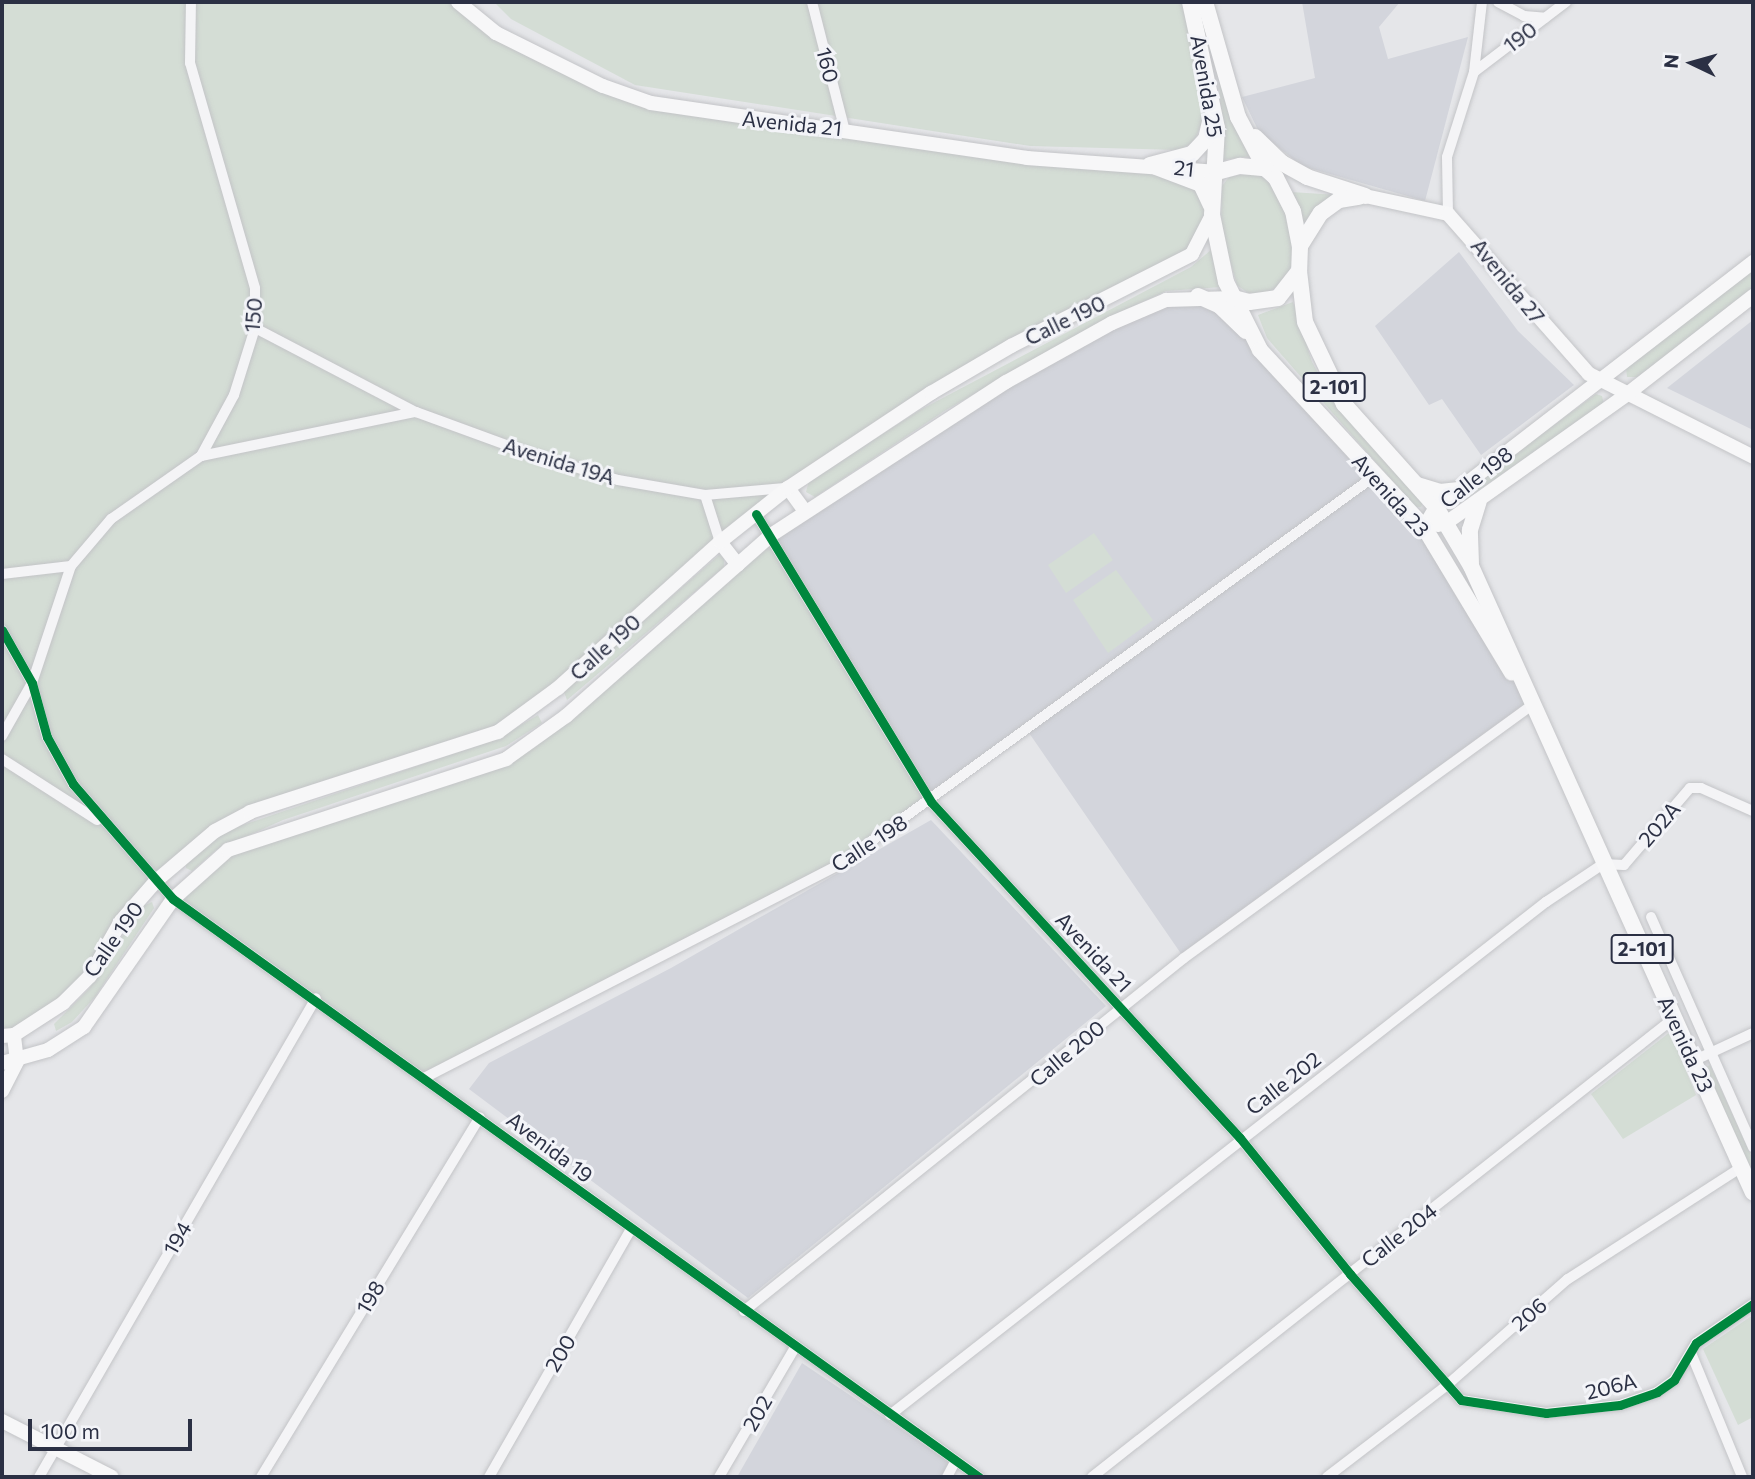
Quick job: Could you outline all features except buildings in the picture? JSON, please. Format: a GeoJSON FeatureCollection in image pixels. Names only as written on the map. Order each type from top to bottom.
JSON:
{"type":"FeatureCollection","features":[{"type":"Feature","properties":{"kind":"main road","name":"Avenida 21"},"geometry":{"type":"LineString","coordinates":[[458,2],[496,33],[592,80],[651,103],[844,128],[1027,158],[1150,165]]}},
{"type":"Feature","properties":{"kind":"main road","name":"Avenida 25"},"geometry":{"type":"LineString","coordinates":[[1190,2],[1214,102],[1217,172],[1212,210]]}},
{"type":"Feature","properties":{"kind":"main road","name":"Avenida 25"},"geometry":{"type":"LineString","coordinates":[[1205,2],[1238,117],[1293,211],[1300,246]]}},
{"type":"Feature","properties":{"kind":"main road"},"geometry":{"type":"LineString","coordinates":[[1150,165],[1182,159],[1199,146],[1209,129],[1214,102]]}},
{"type":"Feature","properties":{"kind":"main road"},"geometry":{"type":"LineString","coordinates":[[1238,117],[1282,163],[1307,177],[1365,196]]}},
{"type":"Feature","properties":{"kind":"main road"},"geometry":{"type":"LineString","coordinates":[[1150,165],[1201,184],[1212,210]]}},
{"type":"Feature","properties":{"kind":"main road","name":"21"},"geometry":{"type":"LineString","coordinates":[[1150,165],[1217,172]]}},
{"type":"Feature","properties":{"kind":"main road"},"geometry":{"type":"LineString","coordinates":[[1217,172],[1240,166],[1448,214]]}},
{"type":"Feature","properties":{"kind":"main road"},"geometry":{"type":"LineString","coordinates":[[1300,246],[1321,213],[1339,200],[1365,196]]}},
{"type":"Feature","properties":{"kind":"main road","name":"Avenida 23"},"geometry":{"type":"LineString","coordinates":[[1212,210],[1226,282],[1260,350],[1424,527],[1532,705]]}},
{"type":"Feature","properties":{"kind":"main road","name":"Calle 190"},"geometry":{"type":"LineString","coordinates":[[1212,210],[1192,254],[1000,353],[788,488],[720,542],[548,696],[498,732],[250,812],[215,831],[156,881],[121,921],[90,976],[63,1003],[8,1035],[17,1061],[48,1050],[84,1027],[173,900],[228,850],[506,759],[566,716],[771,535],[1006,382],[1101,329],[1166,300],[1198,296],[1234,298]]}},
{"type":"Feature","properties":{"kind":"main road","name":"Avenida 27"},"geometry":{"type":"LineString","coordinates":[[1448,214],[1574,361],[1600,381],[1626,395],[1753,457]]}},
{"type":"Feature","properties":{"kind":"main road","name":"Avenida 23"},"geometry":{"type":"LineString","coordinates":[[1300,246],[1298,271],[1305,322],[1321,363],[1355,419],[1436,507],[1471,566],[1753,1193]]}},
{"type":"Feature","properties":{"kind":"main road","name":"Calle 198"},"geometry":{"type":"LineString","coordinates":[[1424,527],[1436,507],[1753,262]]}},
{"type":"Feature","properties":{"kind":"main road"},"geometry":{"type":"LineString","coordinates":[[1234,298],[1249,302],[1278,298],[1298,271]]}},
{"type":"Feature","properties":{"kind":"main road"},"geometry":{"type":"LineString","coordinates":[[1198,296],[1220,306],[1260,350]]}},
{"type":"Feature","properties":{"kind":"main road","name":"Calle 198"},"geometry":{"type":"LineString","coordinates":[[1424,527],[1446,523],[1479,501],[1626,395],[1753,296]]}},
{"type":"Feature","properties":{"kind":"main road"},"geometry":{"type":"LineString","coordinates":[[1412,482],[1440,492],[1459,490]]}},
{"type":"Feature","properties":{"kind":"main road"},"geometry":{"type":"LineString","coordinates":[[788,488],[806,511]]}},
{"type":"Feature","properties":{"kind":"main road"},"geometry":{"type":"LineString","coordinates":[[1471,566],[1470,530],[1479,501]]}},
{"type":"Feature","properties":{"kind":"main road"},"geometry":{"type":"LineString","coordinates":[[720,542],[738,565]]}},
{"type":"Feature","properties":{"kind":"main road"},"geometry":{"type":"LineString","coordinates":[[548,696],[566,716]]}},
{"type":"Feature","properties":{"kind":"main road"},"geometry":{"type":"LineString","coordinates":[[2,1063],[17,1061]]}},
{"type":"Feature","properties":{"kind":"main road"},"geometry":{"type":"LineString","coordinates":[[2,1091],[17,1061]]}},
{"type":"Feature","properties":{"kind":"main road"},"geometry":{"type":"LineString","coordinates":[[2,1421],[112,1477]]}},
{"type":"Feature","properties":{"kind":"street","name":"150"},"geometry":{"type":"LineString","coordinates":[[2,736],[32,683],[71,566],[111,519],[201,456],[234,395],[254,328],[256,288],[190,63],[191,2]]}},
{"type":"Feature","properties":{"kind":"street","name":"160"},"geometry":{"type":"LineString","coordinates":[[812,2],[844,128]]}},
{"type":"Feature","properties":{"kind":"street"},"geometry":{"type":"LineString","coordinates":[[1448,214],[1448,153],[1474,72],[1482,2]]}},
{"type":"Feature","properties":{"kind":"street"},"geometry":{"type":"LineString","coordinates":[[1498,2],[1524,16],[1545,18]]}},
{"type":"Feature","properties":{"kind":"street","name":"190"},"geometry":{"type":"LineString","coordinates":[[1474,72],[1566,2]]}},
{"type":"Feature","properties":{"kind":"street","name":"Avenida 19A"},"geometry":{"type":"LineString","coordinates":[[254,328],[416,412],[531,454],[618,480],[705,495],[788,488]]}},
{"type":"Feature","properties":{"kind":"street"},"geometry":{"type":"LineString","coordinates":[[201,456],[416,412]]}},
{"type":"Feature","properties":{"kind":"street","name":"Calle 198"},"geometry":{"type":"LineString","coordinates":[[426,1077],[840,864],[931,802],[1376,475]]}},
{"type":"Feature","properties":{"kind":"street"},"geometry":{"type":"LineString","coordinates":[[705,495],[720,542]]}},
{"type":"Feature","properties":{"kind":"street","name":"Avenida 21"},"geometry":{"type":"LineString","coordinates":[[756,514],[931,802],[1240,1138],[1446,1387]]}},
{"type":"Feature","properties":{"kind":"street"},"geometry":{"type":"LineString","coordinates":[[2,574],[71,566]]}},
{"type":"Feature","properties":{"kind":"street"},"geometry":{"type":"LineString","coordinates":[[2,630],[32,683],[37,710],[57,757],[112,831]]}},
{"type":"Feature","properties":{"kind":"street","name":"Calle 200"},"geometry":{"type":"LineString","coordinates":[[744,1311],[1121,1007],[1357,829],[1532,705]]}},
{"type":"Feature","properties":{"kind":"street"},"geometry":{"type":"LineString","coordinates":[[2,759],[112,831]]}},
{"type":"Feature","properties":{"kind":"street","name":"202A"},"geometry":{"type":"LineString","coordinates":[[1603,864],[1624,864],[1690,788],[1701,788],[1753,811]]}},
{"type":"Feature","properties":{"kind":"street","name":"Avenida 19"},"geometry":{"type":"LineString","coordinates":[[112,831],[173,900],[316,998],[480,1116],[794,1349],[979,1477]]}},
{"type":"Feature","properties":{"kind":"street","name":"Calle 202"},"geometry":{"type":"LineString","coordinates":[[890,1415],[1240,1138],[1536,910],[1603,864]]}},
{"type":"Feature","properties":{"kind":"street"},"geometry":{"type":"LineString","coordinates":[[1651,917],[1753,1147]]}},
{"type":"Feature","properties":{"kind":"street","name":"194"},"geometry":{"type":"LineString","coordinates":[[39,1477],[316,998]]}},
{"type":"Feature","properties":{"kind":"street","name":"Calle 204"},"geometry":{"type":"LineString","coordinates":[[1092,1477],[1674,1017]]}},
{"type":"Feature","properties":{"kind":"street"},"geometry":{"type":"LineString","coordinates":[[1693,1061],[1753,1034]]}},
{"type":"Feature","properties":{"kind":"street","name":"198"},"geometry":{"type":"LineString","coordinates":[[261,1477],[480,1116]]}},
{"type":"Feature","properties":{"kind":"street","name":"206"},"geometry":{"type":"LineString","coordinates":[[1327,1477],[1446,1387],[1569,1279],[1742,1167]]}},
{"type":"Feature","properties":{"kind":"street","name":"200"},"geometry":{"type":"LineString","coordinates":[[489,1477],[631,1229]]}},
{"type":"Feature","properties":{"kind":"street","name":"206A"},"geometry":{"type":"LineString","coordinates":[[1446,1387],[1472,1404],[1546,1413],[1589,1411],[1657,1392],[1674,1381],[1690,1353],[1709,1331],[1753,1304]]}},
{"type":"Feature","properties":{"kind":"street","name":"202"},"geometry":{"type":"LineString","coordinates":[[719,1477],[794,1349]]}},
{"type":"Feature","properties":{"kind":"street"},"geometry":{"type":"LineString","coordinates":[[1690,1353],[1742,1477]]}},
{"type":"Feature","properties":{"kind":"street"},"geometry":{"type":"LineString","coordinates":[[947,1477],[955,1462]]}},
{"type":"Feature","properties":{"kind":"shaded area"},"geometry":{"type":"Polygon","coordinates":[[[2,2],[462,2],[496,33],[651,103],[1177,172],[1212,205],[1192,254],[1011,346],[788,488],[498,732],[250,812],[185,853],[63,1003],[2,1036],[2,2]]]}},
{"type":"Feature","properties":{"kind":"shaded area"},"geometry":{"type":"Polygon","coordinates":[[[494,2],[1182,2],[1208,108],[1194,142],[1179,150],[1030,146],[635,85],[511,19],[494,2]]]}},
{"type":"Feature","properties":{"kind":"shaded area"},"geometry":{"type":"Polygon","coordinates":[[[1302,2],[1400,2],[1379,27],[1388,59],[1468,37],[1425,201],[1302,166],[1259,132],[1242,97],[1315,78],[1302,2]]]}},
{"type":"Feature","properties":{"kind":"shaded area"},"geometry":{"type":"Polygon","coordinates":[[[1219,77],[1251,156],[1223,160],[1219,77]]]}},
{"type":"Feature","properties":{"kind":"shaded area"},"geometry":{"type":"Polygon","coordinates":[[[1254,172],[1266,179],[1279,196],[1292,225],[1295,256],[1286,280],[1266,294],[1248,293],[1237,285],[1221,230],[1222,186],[1229,177],[1254,172]]]}},
{"type":"Feature","properties":{"kind":"shaded area"},"geometry":{"type":"Polygon","coordinates":[[[1291,192],[1338,195],[1318,206],[1304,223],[1291,192]]]}},
{"type":"Feature","properties":{"kind":"shaded area"},"geometry":{"type":"Polygon","coordinates":[[[1212,249],[1221,287],[1166,291],[1108,318],[946,410],[815,497],[806,492],[809,481],[920,410],[1191,267],[1212,249]]]}},
{"type":"Feature","properties":{"kind":"shaded area"},"geometry":{"type":"Polygon","coordinates":[[[1459,252],[1518,331],[1574,385],[1481,455],[1442,399],[1429,405],[1375,326],[1459,252]]]}},
{"type":"Feature","properties":{"kind":"shaded area"},"geometry":{"type":"Polygon","coordinates":[[[1753,270],[1753,287],[1638,377],[1627,377],[1626,368],[1753,270]]]}},
{"type":"Feature","properties":{"kind":"shaded area"},"geometry":{"type":"Polygon","coordinates":[[[1166,300],[1220,306],[1424,527],[1532,705],[1184,958],[1027,730],[931,802],[771,535],[1006,382],[1166,300]]]}},
{"type":"Feature","properties":{"kind":"shaded area"},"geometry":{"type":"Polygon","coordinates":[[[1293,302],[1312,362],[1333,400],[1423,502],[1421,507],[1415,507],[1267,338],[1258,315],[1293,302]]]}},
{"type":"Feature","properties":{"kind":"shaded area"},"geometry":{"type":"Polygon","coordinates":[[[1753,320],[1753,430],[1667,388],[1753,320]]]}},
{"type":"Feature","properties":{"kind":"shaded area"},"geometry":{"type":"Polygon","coordinates":[[[1596,394],[1602,396],[1604,404],[1451,509],[1450,502],[1596,394]]]}},
{"type":"Feature","properties":{"kind":"shaded area"},"geometry":{"type":"Polygon","coordinates":[[[1094,533],[1113,560],[1066,593],[1048,565],[1094,533]]]}},
{"type":"Feature","properties":{"kind":"shaded area"},"geometry":{"type":"Polygon","coordinates":[[[771,535],[931,802],[840,864],[426,1077],[173,899],[228,850],[506,759],[771,535]]]}},
{"type":"Feature","properties":{"kind":"shaded area"},"geometry":{"type":"Polygon","coordinates":[[[719,555],[724,557],[724,567],[567,700],[564,692],[568,687],[719,555]]]}},
{"type":"Feature","properties":{"kind":"shaded area"},"geometry":{"type":"Polygon","coordinates":[[[1116,570],[1153,620],[1108,653],[1073,600],[1116,570]]]}},
{"type":"Feature","properties":{"kind":"shaded area"},"geometry":{"type":"Polygon","coordinates":[[[538,715],[542,723],[506,746],[283,820],[216,850],[192,871],[186,868],[186,862],[210,842],[234,828],[497,739],[538,715]]]}},
{"type":"Feature","properties":{"kind":"shaded area"},"geometry":{"type":"Polygon","coordinates":[[[931,820],[1106,1006],[748,1298],[469,1089],[489,1063],[671,968],[931,820]]]}},
{"type":"Feature","properties":{"kind":"shaded area"},"geometry":{"type":"Polygon","coordinates":[[[152,902],[154,908],[95,997],[72,1022],[56,1031],[54,1024],[89,989],[141,907],[152,902]]]}},
{"type":"Feature","properties":{"kind":"shaded area"},"geometry":{"type":"Polygon","coordinates":[[[1670,1032],[1696,1095],[1623,1139],[1591,1094],[1670,1032]]]}},
{"type":"Feature","properties":{"kind":"shaded area"},"geometry":{"type":"Polygon","coordinates":[[[1710,1065],[1753,1160],[1753,1176],[1704,1068],[1710,1065]]]}},
{"type":"Feature","properties":{"kind":"shaded area"},"geometry":{"type":"Polygon","coordinates":[[[1753,1315],[1753,1417],[1738,1425],[1703,1349],[1753,1315]]]}},
{"type":"Feature","properties":{"kind":"shaded area"},"geometry":{"type":"Polygon","coordinates":[[[802,1363],[951,1463],[942,1477],[737,1477],[802,1363]]]}},
{"type":"Feature","properties":{"kind":"cycle path"},"geometry":{"type":"LineString","coordinates":[[756,514],[931,802],[1240,1138],[1350,1274],[1461,1400],[1546,1413],[1620,1405],[1657,1392],[1674,1380],[1696,1343],[1753,1304]]}},
{"type":"Feature","properties":{"kind":"cycle path"},"geometry":{"type":"LineString","coordinates":[[2,630],[32,683],[47,737],[73,784],[173,899],[979,1477]]}}]}
